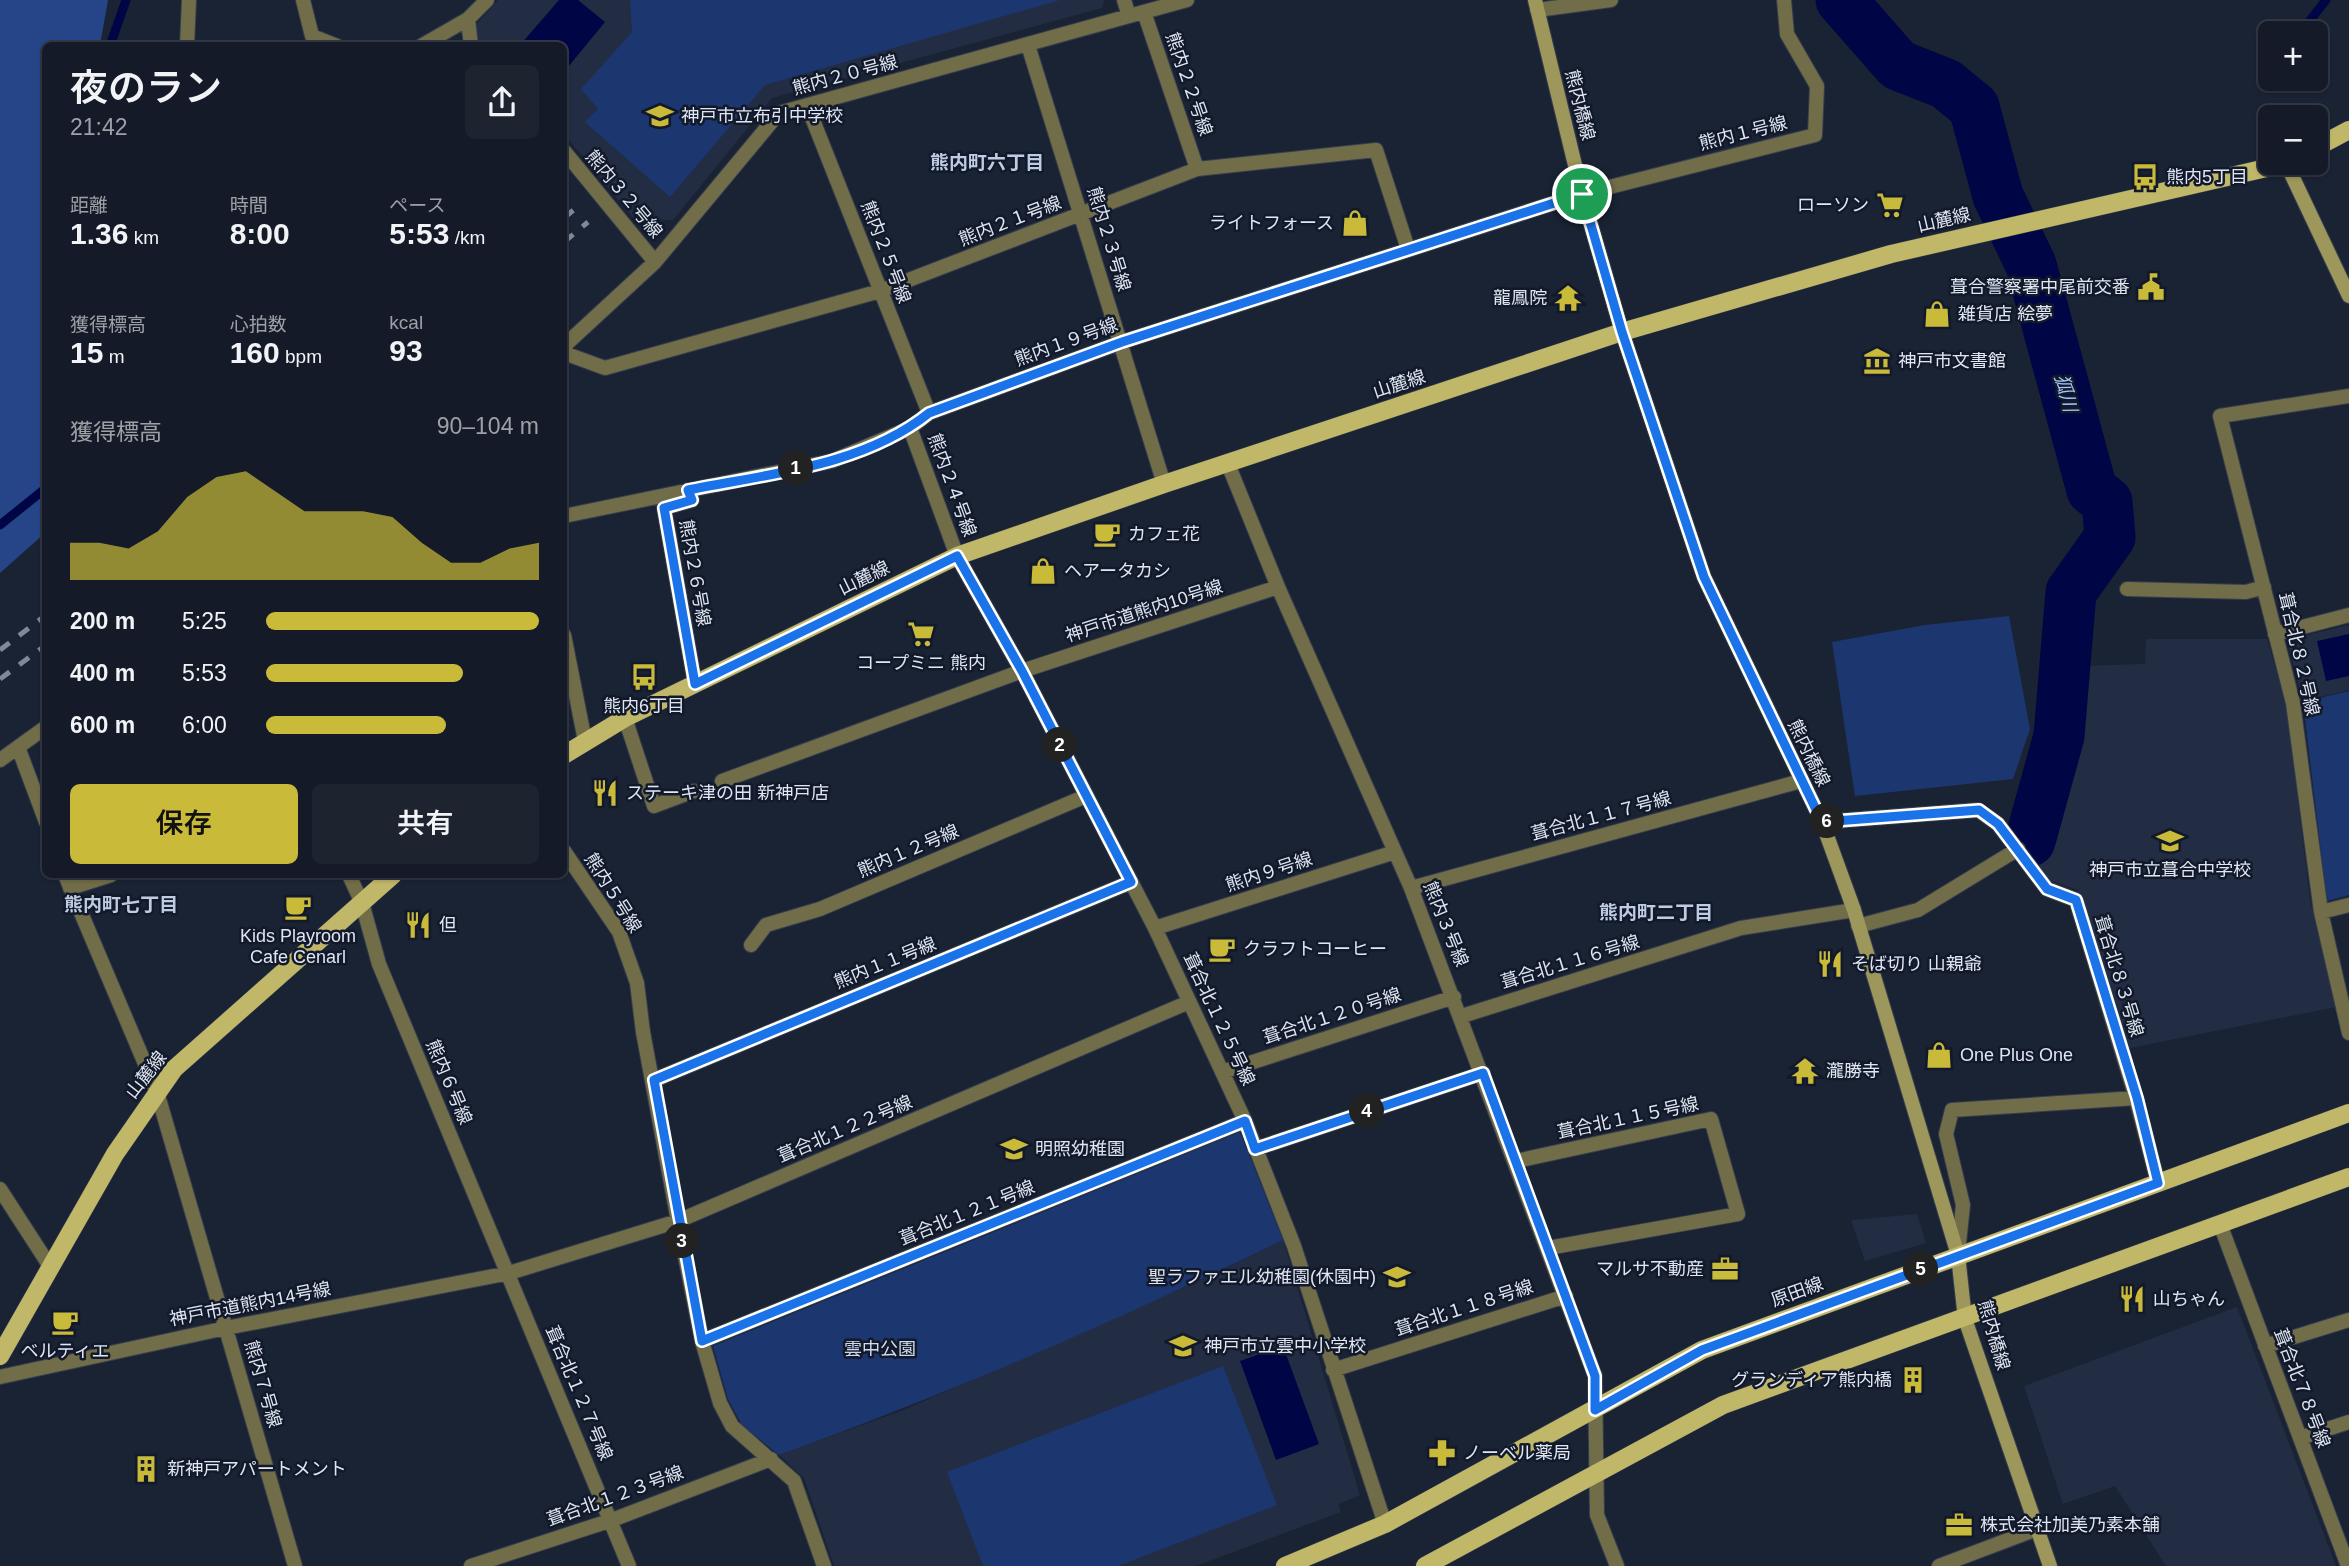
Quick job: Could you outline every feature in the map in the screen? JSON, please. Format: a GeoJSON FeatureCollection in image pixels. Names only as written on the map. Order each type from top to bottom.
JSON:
{"type":"FeatureCollection","features":[{"type":"Feature","properties":{"kind":"main road"},"geometry":{"type":"LineString","coordinates":[[2328,141],[2349,130]]}},
{"type":"Feature","properties":{"kind":"main road","name":"山麓線"},"geometry":{"type":"LineString","coordinates":[[567,753],[625,718],[957,556],[1164,484],[1622,332],[1891,254],[2258,169]]}},
{"type":"Feature","properties":{"kind":"main road","name":"山麓線"},"geometry":{"type":"LineString","coordinates":[[0,1356],[115,1154],[174,1069],[390,878]]}},
{"type":"Feature","properties":{"kind":"main road","name":"原田線"},"geometry":{"type":"LineString","coordinates":[[1285,1566],[1385,1524],[1702,1350],[2349,1113]]}},
{"type":"Feature","properties":{"kind":"main road"},"geometry":{"type":"LineString","coordinates":[[1425,1566],[1723,1405],[2349,1177]]}},
{"type":"Feature","properties":{"kind":"street"},"geometry":{"type":"LineString","coordinates":[[187,42],[189,0]]}},
{"type":"Feature","properties":{"kind":"street"},"geometry":{"type":"LineString","coordinates":[[303,0],[312,36],[327,42]]}},
{"type":"Feature","properties":{"kind":"street"},"geometry":{"type":"LineString","coordinates":[[428,42],[468,19],[487,0]]}},
{"type":"Feature","properties":{"kind":"street","name":"熊内２２号線"},"geometry":{"type":"LineString","coordinates":[[1124,0],[1136,14],[1197,169]]}},
{"type":"Feature","properties":{"kind":"street","name":"熊内２０号線"},"geometry":{"type":"LineString","coordinates":[[567,343],[655,262],[779,113],[1187,0]]}},
{"type":"Feature","properties":{"kind":"street"},"geometry":{"type":"LineString","coordinates":[[1536,5],[1611,0]]}},
{"type":"Feature","properties":{"kind":"street","name":"熊内１号線"},"geometry":{"type":"LineString","coordinates":[[1582,194],[1815,135],[1817,86],[1787,34],[1784,0]]}},
{"type":"Feature","properties":{"kind":"street","name":"熊内橋線"},"geometry":{"type":"LineString","coordinates":[[1536,5],[1582,194],[1622,332],[1704,577],[1822,822],[1854,910],[1958,1255],[1965,1319],[2050,1566]]}},
{"type":"Feature","properties":{"kind":"street"},"geometry":{"type":"LineString","coordinates":[[468,19],[471,42]]}},
{"type":"Feature","properties":{"kind":"street","name":"熊内２３号線"},"geometry":{"type":"LineString","coordinates":[[1028,45],[1164,484]]}},
{"type":"Feature","properties":{"kind":"street","name":"熊内２５号線"},"geometry":{"type":"LineString","coordinates":[[807,105],[929,413]]}},
{"type":"Feature","properties":{"kind":"street","name":"熊内２１号線"},"geometry":{"type":"LineString","coordinates":[[567,354],[605,368],[880,291],[1197,169],[1376,150],[1408,248]]}},
{"type":"Feature","properties":{"kind":"street","name":"熊内３２号線"},"geometry":{"type":"LineString","coordinates":[[567,155],[655,262]]}},
{"type":"Feature","properties":{"kind":"street"},"geometry":{"type":"LineString","coordinates":[[2293,175],[2344,274],[2349,296]]}},
{"type":"Feature","properties":{"kind":"street","name":"熊内１９号線"},"geometry":{"type":"LineString","coordinates":[[567,515],[832,461],[910,428],[929,413],[1122,342],[1582,194]]}},
{"type":"Feature","properties":{"kind":"street","name":"葺合北８２号線"},"geometry":{"type":"LineString","coordinates":[[2349,396],[2220,416],[2293,704],[2321,912],[2349,1033]]}},
{"type":"Feature","properties":{"kind":"street","name":"熊内２４号線"},"geometry":{"type":"LineString","coordinates":[[910,428],[957,556]]}},
{"type":"Feature","properties":{"kind":"street","name":"熊内３号線"},"geometry":{"type":"LineString","coordinates":[[1228,464],[1278,587],[1411,888],[1462,1016],[1595,1376],[1597,1515],[1617,1566]]}},
{"type":"Feature","properties":{"kind":"street","name":"熊内２６号線"},"geometry":{"type":"LineString","coordinates":[[688,490],[692,500],[664,508],[695,684]]}},
{"type":"Feature","properties":{"kind":"street","name":"葺合北１２５号線"},"geometry":{"type":"LineString","coordinates":[[957,556],[1022,671],[1155,928],[1245,1121],[1294,1245],[1385,1524]]}},
{"type":"Feature","properties":{"kind":"street","name":"神戸市道熊内10号線"},"geometry":{"type":"LineString","coordinates":[[722,781],[1022,671],[1278,587]]}},
{"type":"Feature","properties":{"kind":"street"},"geometry":{"type":"LineString","coordinates":[[2127,589],[2246,592],[2263,587]]}},
{"type":"Feature","properties":{"kind":"street"},"geometry":{"type":"LineString","coordinates":[[2275,634],[2349,615]]}},
{"type":"Feature","properties":{"kind":"street"},"geometry":{"type":"LineString","coordinates":[[567,650],[585,741]]}},
{"type":"Feature","properties":{"kind":"street"},"geometry":{"type":"LineString","coordinates":[[625,718],[654,806],[694,791]]}},
{"type":"Feature","properties":{"kind":"street"},"geometry":{"type":"LineString","coordinates":[[0,760],[42,730]]}},
{"type":"Feature","properties":{"kind":"street"},"geometry":{"type":"LineString","coordinates":[[18,747],[42,811]]}},
{"type":"Feature","properties":{"kind":"street","name":"葺合北１１７号線"},"geometry":{"type":"LineString","coordinates":[[1411,888],[1801,781]]}},
{"type":"Feature","properties":{"kind":"street","name":"熊内１２号線"},"geometry":{"type":"LineString","coordinates":[[751,945],[766,925],[820,909],[1086,796]]}},
{"type":"Feature","properties":{"kind":"street","name":"葺合北８３号線"},"geometry":{"type":"LineString","coordinates":[[1822,822],[1979,810],[1998,824],[2047,889],[2076,900],[2137,1098],[2158,1183]]}},
{"type":"Feature","properties":{"kind":"street"},"geometry":{"type":"LineString","coordinates":[[1858,926],[1918,910],[2018,849]]}},
{"type":"Feature","properties":{"kind":"street","name":"熊内９号線"},"geometry":{"type":"LineString","coordinates":[[1155,928],[1395,852]]}},
{"type":"Feature","properties":{"kind":"street","name":"熊内５号線"},"geometry":{"type":"LineString","coordinates":[[567,855],[619,932],[637,983],[643,1032],[654,1080],[678,1222],[702,1341],[720,1403],[732,1426],[794,1481],[824,1566]]}},
{"type":"Feature","properties":{"kind":"street"},"geometry":{"type":"LineString","coordinates":[[67,882],[92,878]]}},
{"type":"Feature","properties":{"kind":"street","name":"熊内６号線"},"geometry":{"type":"LineString","coordinates":[[350,878],[362,903],[379,964],[509,1273]]}},
{"type":"Feature","properties":{"kind":"street","name":"熊内７号線"},"geometry":{"type":"LineString","coordinates":[[67,882],[157,1092],[295,1566]]}},
{"type":"Feature","properties":{"kind":"street","name":"熊内１１号線"},"geometry":{"type":"LineString","coordinates":[[654,1080],[1131,882]]}},
{"type":"Feature","properties":{"kind":"street"},"geometry":{"type":"LineString","coordinates":[[2321,912],[2349,905]]}},
{"type":"Feature","properties":{"kind":"street","name":"葺合北１１６号線"},"geometry":{"type":"LineString","coordinates":[[1462,1016],[1741,928],[1854,910]]}},
{"type":"Feature","properties":{"kind":"street","name":"葺合北１２０号線"},"geometry":{"type":"LineString","coordinates":[[1222,1072],[1454,997]]}},
{"type":"Feature","properties":{"kind":"street","name":"葺合北１２２号線"},"geometry":{"type":"LineString","coordinates":[[509,1273],[678,1222],[1189,1002]]}},
{"type":"Feature","properties":{"kind":"street"},"geometry":{"type":"LineString","coordinates":[[1255,1149],[1483,1073]]}},
{"type":"Feature","properties":{"kind":"street"},"geometry":{"type":"LineString","coordinates":[[1958,1255],[1963,1205],[1946,1134],[1952,1110],[2137,1098]]}},
{"type":"Feature","properties":{"kind":"street","name":"葺合北１１５号線"},"geometry":{"type":"LineString","coordinates":[[1516,1161],[1711,1119],[1738,1214],[1548,1248]]}},
{"type":"Feature","properties":{"kind":"street","name":"葺合北１２１号線"},"geometry":{"type":"LineString","coordinates":[[702,1341],[1245,1121]]}},
{"type":"Feature","properties":{"kind":"street"},"geometry":{"type":"LineString","coordinates":[[0,1189],[51,1268]]}},
{"type":"Feature","properties":{"kind":"street","name":"葺合北７８号線"},"geometry":{"type":"LineString","coordinates":[[2220,1224],[2300,1438],[2342,1528],[2348,1566]]}},
{"type":"Feature","properties":{"kind":"street","name":"神戸市道熊内14号線"},"geometry":{"type":"LineString","coordinates":[[0,1377],[226,1328],[509,1273]]}},
{"type":"Feature","properties":{"kind":"street","name":"葺合北１２７号線"},"geometry":{"type":"LineString","coordinates":[[509,1273],[629,1566]]}},
{"type":"Feature","properties":{"kind":"street","name":"葺合北１１８号線"},"geometry":{"type":"LineString","coordinates":[[1334,1370],[1566,1296]]}},
{"type":"Feature","properties":{"kind":"street"},"geometry":{"type":"LineString","coordinates":[[2265,1346],[2349,1320]]}},
{"type":"Feature","properties":{"kind":"street"},"geometry":{"type":"LineString","coordinates":[[2300,1438],[2349,1422]]}},
{"type":"Feature","properties":{"kind":"street","name":"葺合北１２３号線"},"geometry":{"type":"LineString","coordinates":[[471,1566],[611,1520],[771,1459]]}},
{"type":"Feature","properties":{"kind":"street"},"geometry":{"type":"LineString","coordinates":[[1939,1566],[2037,1529]]}},
{"type":"Feature","properties":{"kind":"shaded area"},"geometry":{"type":"Polygon","coordinates":[[[0,0],[108,0],[101,42],[42,42],[42,536],[0,573],[0,0]]]}},
{"type":"Feature","properties":{"kind":"shaded area","name":"神戸市立布引中学校"},"geometry":{"type":"Polygon","coordinates":[[[498,0],[1105,0],[1102,8],[772,98],[673,220],[634,219],[567,138],[567,42],[478,42],[475,26],[498,0]]]}},
{"type":"Feature","properties":{"kind":"shaded area"},"geometry":{"type":"Polygon","coordinates":[[[559,0],[578,0],[605,22],[567,68],[567,42],[523,42],[559,0]]]}},
{"type":"Feature","properties":{"kind":"shaded area"},"geometry":{"type":"Polygon","coordinates":[[[2349,625],[2349,690],[2303,701],[2287,640],[2349,625]]]}},
{"type":"Feature","properties":{"kind":"shaded area"},"geometry":{"type":"Polygon","coordinates":[[[2349,634],[2349,676],[2326,681],[2317,641],[2349,634]]]}},
{"type":"Feature","properties":{"kind":"shaded area","name":"神戸市立葺合中学校"},"geometry":{"type":"Polygon","coordinates":[[[2146,639],[2267,639],[2286,703],[2310,900],[2336,1007],[2125,1049],[2078,890],[2047,879],[2031,852],[2058,787],[2079,666],[2145,664],[2146,639]]]}},
{"type":"Feature","properties":{"kind":"shaded area"},"geometry":{"type":"Polygon","coordinates":[[[1917,1214],[1926,1243],[1865,1261],[1851,1220],[1917,1214]]]}},
{"type":"Feature","properties":{"kind":"shaded area","name":"神戸市立雲中小学校"},"geometry":{"type":"Polygon","coordinates":[[[1283,1240],[1360,1495],[1338,1504],[1341,1512],[1196,1566],[834,1566],[804,1478],[779,1455],[901,1411],[1201,1280],[1283,1240]]]}},
{"type":"Feature","properties":{"kind":"shaded area"},"geometry":{"type":"Polygon","coordinates":[[[2237,1307],[2336,1566],[2166,1566],[2115,1486],[2063,1504],[2024,1386],[2237,1307]]]}},
{"type":"Feature","properties":{"kind":"shaded area"},"geometry":{"type":"Polygon","coordinates":[[[1283,1346],[1319,1444],[1276,1460],[1240,1361],[1283,1346]]]}},
{"type":"Feature","properties":{"kind":"green space","name":"神戸市立布引中学校"},"geometry":{"type":"Polygon","coordinates":[[[630,0],[1060,0],[765,85],[670,197],[585,122],[598,109],[581,89],[632,32],[630,0]]]}},
{"type":"Feature","properties":{"kind":"green space"},"geometry":{"type":"Polygon","coordinates":[[[2009,616],[2030,729],[2013,779],[1855,796],[1832,642],[1925,625],[2009,616]]]}},
{"type":"Feature","properties":{"kind":"green space"},"geometry":{"type":"Polygon","coordinates":[[[2349,691],[2349,895],[2327,901],[2303,702],[2349,691]]]}},
{"type":"Feature","properties":{"kind":"green space","name":"雲中公園"},"geometry":{"type":"Polygon","coordinates":[[[1240,1132],[1283,1240],[1034,1354],[779,1455],[742,1425],[728,1399],[713,1346],[1240,1132]]]}},
{"type":"Feature","properties":{"kind":"green space"},"geometry":{"type":"Polygon","coordinates":[[[1223,1366],[1277,1505],[1118,1566],[983,1566],[947,1472],[1223,1366]]]}},
{"type":"Feature","properties":{"kind":"waterway"},"geometry":{"type":"LineString","coordinates":[[111,42],[126,0]]}},
{"type":"Feature","properties":{"kind":"waterway","name":"狐川"},"geometry":{"type":"LineString","coordinates":[[1841,0],[1898,65],[1946,84],[1974,107],[1998,196],[2031,265],[2092,490],[2107,502],[2110,537],[2071,592],[2059,736],[2030,841]]}},
{"type":"Feature","properties":{"kind":"waterway"},"geometry":{"type":"LineString","coordinates":[[2309,21],[2326,0]]}},
{"type":"Feature","properties":{"kind":"waterway"},"geometry":{"type":"LineString","coordinates":[[0,525],[42,491]]}},
{"type":"Feature","properties":{"kind":"railway"},"geometry":{"type":"LineString","coordinates":[[567,215],[577,207]]}},
{"type":"Feature","properties":{"kind":"railway"},"geometry":{"type":"LineString","coordinates":[[567,240],[588,222]]}},
{"type":"Feature","properties":{"kind":"railway"},"geometry":{"type":"LineString","coordinates":[[0,650],[42,618]]}},
{"type":"Feature","properties":{"kind":"railway"},"geometry":{"type":"LineString","coordinates":[[0,679],[42,648]]}},
{"type":"Feature","properties":{"kind":"place","name":"神戸市立布引中学校"},"geometry":{"type":"Point","coordinates":[660,116]}},
{"type":"Feature","properties":{"kind":"place","name":"熊内5丁目"},"geometry":{"type":"Point","coordinates":[2145,177]}},
{"type":"Feature","properties":{"kind":"place","name":"ローソン"},"geometry":{"type":"Point","coordinates":[1890,205]}},
{"type":"Feature","properties":{"kind":"place","name":"ライトフォース"},"geometry":{"type":"Point","coordinates":[1355,223]}},
{"type":"Feature","properties":{"kind":"place","name":"葺合警察署中尾前交番"},"geometry":{"type":"Point","coordinates":[2151,287]}},
{"type":"Feature","properties":{"kind":"place","name":"龍鳳院"},"geometry":{"type":"Point","coordinates":[1568,298]}},
{"type":"Feature","properties":{"kind":"place","name":"雑貨店 絵夢"},"geometry":{"type":"Point","coordinates":[1937,314]}},
{"type":"Feature","properties":{"kind":"place","name":"神戸市文書館"},"geometry":{"type":"Point","coordinates":[1877,361]}},
{"type":"Feature","properties":{"kind":"place","name":"カフェ花"},"geometry":{"type":"Point","coordinates":[1107,534]}},
{"type":"Feature","properties":{"kind":"place","name":"ヘアータカシ"},"geometry":{"type":"Point","coordinates":[1043,571]}},
{"type":"Feature","properties":{"kind":"place","name":"コープミニ 熊内"},"geometry":{"type":"Point","coordinates":[921,634]}},
{"type":"Feature","properties":{"kind":"place","name":"熊内6丁目"},"geometry":{"type":"Point","coordinates":[644,677]}},
{"type":"Feature","properties":{"kind":"place","name":"ステーキ津の田 新神戸店"},"geometry":{"type":"Point","coordinates":[605,793]}},
{"type":"Feature","properties":{"kind":"place","name":"神戸市立葺合中学校"},"geometry":{"type":"Point","coordinates":[2170,841]}},
{"type":"Feature","properties":{"kind":"place","name":"Kids Playroom Cafe Cenarl"},"geometry":{"type":"Point","coordinates":[298,907]}},
{"type":"Feature","properties":{"kind":"place","name":"但"},"geometry":{"type":"Point","coordinates":[418,925]}},
{"type":"Feature","properties":{"kind":"place","name":"クラフトコーヒー"},"geometry":{"type":"Point","coordinates":[1222,949]}},
{"type":"Feature","properties":{"kind":"place","name":"そば切り 山親爺"},"geometry":{"type":"Point","coordinates":[1830,964]}},
{"type":"Feature","properties":{"kind":"place","name":"One Plus One"},"geometry":{"type":"Point","coordinates":[1939,1055]}},
{"type":"Feature","properties":{"kind":"place","name":"瀧勝寺"},"geometry":{"type":"Point","coordinates":[1805,1071]}},
{"type":"Feature","properties":{"kind":"place","name":"明照幼稚園"},"geometry":{"type":"Point","coordinates":[1014,1149]}},
{"type":"Feature","properties":{"kind":"place","name":"マルサ不動産"},"geometry":{"type":"Point","coordinates":[1725,1269]}},
{"type":"Feature","properties":{"kind":"place","name":"聖ラファエル幼稚園(休園中)"},"geometry":{"type":"Point","coordinates":[1397,1277]}},
{"type":"Feature","properties":{"kind":"place","name":"山ちゃん"},"geometry":{"type":"Point","coordinates":[2132,1299]}},
{"type":"Feature","properties":{"kind":"place","name":"ベルティエ"},"geometry":{"type":"Point","coordinates":[65,1322]}},
{"type":"Feature","properties":{"kind":"place","name":"神戸市立雲中小学校"},"geometry":{"type":"Point","coordinates":[1183,1346]}},
{"type":"Feature","properties":{"kind":"place","name":"グランディア熊内橋"},"geometry":{"type":"Point","coordinates":[1913,1380]}},
{"type":"Feature","properties":{"kind":"place","name":"ノーベル薬局"},"geometry":{"type":"Point","coordinates":[1442,1453]}},
{"type":"Feature","properties":{"kind":"place","name":"新神戸アパートメント"},"geometry":{"type":"Point","coordinates":[146,1469]}},
{"type":"Feature","properties":{"kind":"place","name":"株式会社加美乃素本舗"},"geometry":{"type":"Point","coordinates":[1959,1525]}},
{"type":"Feature","properties":{"kind":"district","name":"熊内町六丁目"},"geometry":{"type":"Point","coordinates":[987,162]}},
{"type":"Feature","properties":{"kind":"district","name":"熊内町七丁目"},"geometry":{"type":"Point","coordinates":[121,904]}},
{"type":"Feature","properties":{"kind":"district","name":"熊内町二丁目"},"geometry":{"type":"Point","coordinates":[1656,912]}},
{"type":"Feature","properties":{"kind":"route"},"geometry":{"type":"LineString","coordinates":[[1582,194],[1622,332],[1704,577],[1822,822],[1979,810],[1998,824],[2047,889],[2076,900],[2137,1098],[2158,1183],[1702,1350],[1595,1410],[1595,1376],[1483,1073],[1255,1149],[1245,1121],[702,1341],[654,1080],[1131,882],[1022,671],[957,556],[695,684],[664,508],[692,500],[688,490],[832,461],[910,428],[929,413],[1122,342],[1582,194]]}}]}
